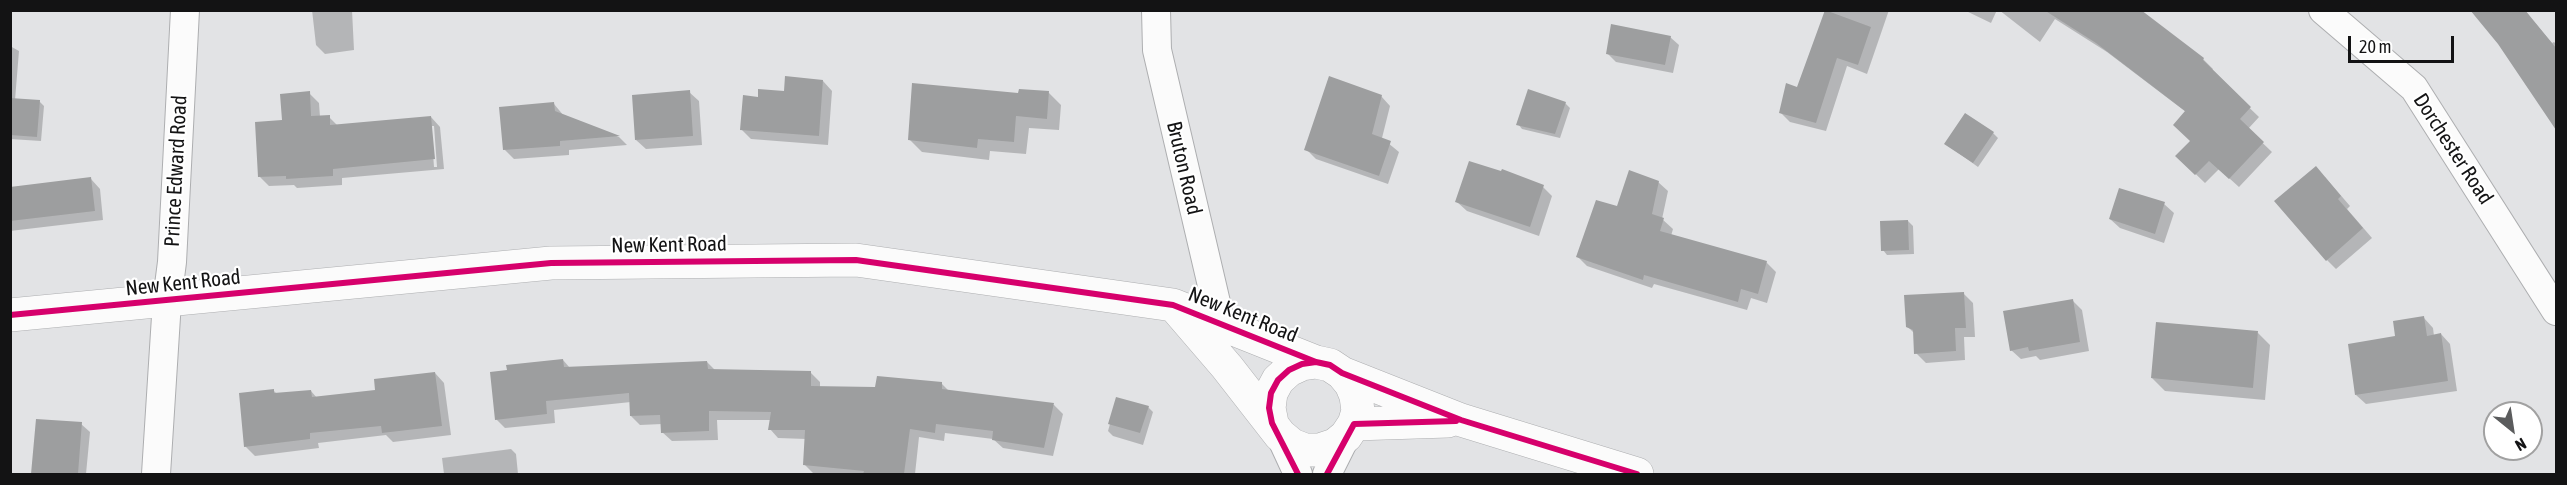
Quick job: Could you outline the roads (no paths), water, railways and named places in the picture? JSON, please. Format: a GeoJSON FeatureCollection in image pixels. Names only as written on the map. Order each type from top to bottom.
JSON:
{"type":"FeatureCollection","features":[{"type":"Feature","properties":{"kind":"street","name":"Prince Edward Road"},"geometry":{"type":"LineString","coordinates":[[156,474],[167,302],[172,262],[185,10]]}},
{"type":"Feature","properties":{"kind":"street","name":"Bruton Road"},"geometry":{"type":"LineString","coordinates":[[1156,10],[1157,50],[1221,324]]}},
{"type":"Feature","properties":{"kind":"street","name":"Dorchester Road"},"geometry":{"type":"LineString","coordinates":[[2323,10],[2414,88],[2556,311]]}},
{"type":"Feature","properties":{"kind":"street","name":"New Kent Road"},"geometry":{"type":"LineString","coordinates":[[10,315],[167,302],[551,263],[856,260],[1173,305],[1461,420],[1637,474]]}},
{"type":"Feature","properties":{"kind":"street","name":"New Kent Road"},"geometry":{"type":"LineString","coordinates":[[1173,305],[1227,367],[1276,429],[1292,445],[1305,450],[1320,450],[1335,445],[1350,430],[1461,420]]}},
{"type":"Feature","properties":{"kind":"street","name":"New Kent Road"},"geometry":{"type":"LineString","coordinates":[[1276,429],[1269,408],[1271,393],[1278,380],[1289,370],[1302,364],[1329,367]]}},
{"type":"Feature","properties":{"kind":"street"},"geometry":{"type":"LineString","coordinates":[[1327,474],[1358,411],[1356,396],[1351,384],[1329,367]]}},
{"type":"Feature","properties":{"kind":"street"},"geometry":{"type":"LineString","coordinates":[[1276,429],[1298,474]]}}]}
